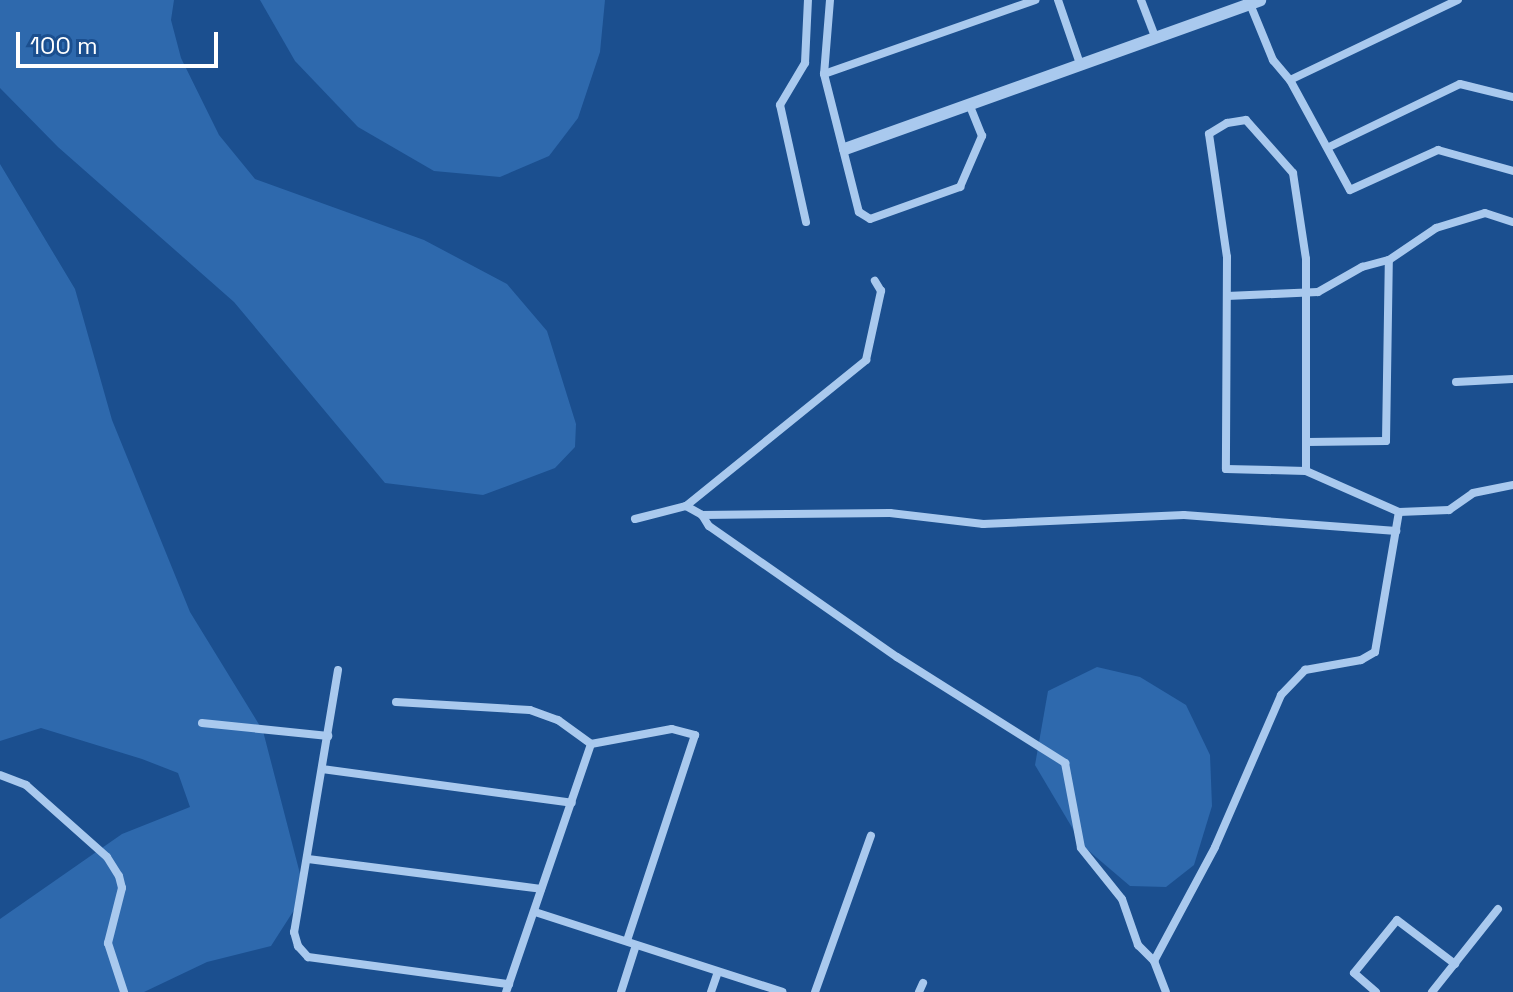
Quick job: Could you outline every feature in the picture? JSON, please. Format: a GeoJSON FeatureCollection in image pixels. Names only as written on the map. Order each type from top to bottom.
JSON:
{"type":"FeatureCollection","features":[{"type":"Feature","properties":{"kind":"street"},"geometry":{"type":"LineString","coordinates":[[806,222],[780,105],[805,63],[808,0]]}},
{"type":"Feature","properties":{"kind":"street"},"geometry":{"type":"LineString","coordinates":[[830,0],[824,74],[859,212],[870,219],[960,187],[982,136],[969,104]]}},
{"type":"Feature","properties":{"kind":"street"},"geometry":{"type":"LineString","coordinates":[[824,74],[1035,0]]}},
{"type":"Feature","properties":{"kind":"street"},"geometry":{"type":"LineString","coordinates":[[1058,0],[1080,64]]}},
{"type":"Feature","properties":{"kind":"street"},"geometry":{"type":"LineString","coordinates":[[1141,0],[1155,37]]}},
{"type":"Feature","properties":{"kind":"street"},"geometry":{"type":"LineString","coordinates":[[1290,80],[1458,0]]}},
{"type":"Feature","properties":{"kind":"street"},"geometry":{"type":"LineString","coordinates":[[845,149],[1255,2],[1273,60],[1290,80],[1350,190],[1438,150],[1513,171]]}},
{"type":"Feature","properties":{"kind":"street"},"geometry":{"type":"LineString","coordinates":[[1329,147],[1460,84],[1513,97]]}},
{"type":"Feature","properties":{"kind":"street"},"geometry":{"type":"LineString","coordinates":[[1306,471],[1307,293],[1293,173],[1246,120],[1227,123],[1209,134],[1227,257],[1226,469],[1306,471],[1399,512],[1449,510],[1473,493],[1513,485]]}},
{"type":"Feature","properties":{"kind":"street"},"geometry":{"type":"LineString","coordinates":[[1227,296],[1307,293],[1389,260],[1436,228],[1474,216],[1513,222]]}},
{"type":"Feature","properties":{"kind":"street"},"geometry":{"type":"LineString","coordinates":[[1307,442],[1386,441],[1389,260]]}},
{"type":"Feature","properties":{"kind":"street"},"geometry":{"type":"LineString","coordinates":[[635,519],[686,506],[866,360],[881,291],[875,281]]}},
{"type":"Feature","properties":{"kind":"street"},"geometry":{"type":"LineString","coordinates":[[1456,382],[1513,379]]}},
{"type":"Feature","properties":{"kind":"street"},"geometry":{"type":"LineString","coordinates":[[686,506],[702,515],[709,526],[897,657],[1065,763],[1081,848],[1122,899],[1138,945],[1154,961],[1166,992]]}},
{"type":"Feature","properties":{"kind":"street"},"geometry":{"type":"LineString","coordinates":[[1154,961],[1215,847],[1281,695],[1305,670],[1361,660],[1375,652],[1399,512]]}},
{"type":"Feature","properties":{"kind":"street"},"geometry":{"type":"LineString","coordinates":[[702,515],[890,513],[983,524],[1184,515],[1396,531]]}},
{"type":"Feature","properties":{"kind":"street"},"geometry":{"type":"LineString","coordinates":[[338,670],[294,932],[308,957],[508,988],[591,744]]}},
{"type":"Feature","properties":{"kind":"street"},"geometry":{"type":"LineString","coordinates":[[396,702],[530,710],[558,720],[591,744],[672,729],[695,735],[632,943],[621,992]]}},
{"type":"Feature","properties":{"kind":"street"},"geometry":{"type":"LineString","coordinates":[[202,723],[328,736]]}},
{"type":"Feature","properties":{"kind":"street"},"geometry":{"type":"LineString","coordinates":[[322,769],[572,803]]}},
{"type":"Feature","properties":{"kind":"street"},"geometry":{"type":"LineString","coordinates":[[0,775],[26,785],[107,857],[119,876],[122,888],[108,943],[124,992]]}},
{"type":"Feature","properties":{"kind":"street"},"geometry":{"type":"LineString","coordinates":[[815,992],[871,836]]}},
{"type":"Feature","properties":{"kind":"street"},"geometry":{"type":"LineString","coordinates":[[308,859],[541,889]]}},
{"type":"Feature","properties":{"kind":"street"},"geometry":{"type":"LineString","coordinates":[[1432,992],[1498,909]]}},
{"type":"Feature","properties":{"kind":"street"},"geometry":{"type":"LineString","coordinates":[[535,912],[782,992]]}},
{"type":"Feature","properties":{"kind":"street"},"geometry":{"type":"LineString","coordinates":[[1376,992],[1354,973],[1397,920],[1455,964]]}},
{"type":"Feature","properties":{"kind":"street"},"geometry":{"type":"LineString","coordinates":[[711,992],[718,972]]}},
{"type":"Feature","properties":{"kind":"shaded area"},"geometry":{"type":"Polygon","coordinates":[[[0,0],[174,0],[171,20],[181,58],[219,135],[255,179],[424,240],[507,284],[547,331],[576,424],[575,447],[555,468],[483,495],[385,483],[234,302],[58,147],[0,88],[0,0]]]}},
{"type":"Feature","properties":{"kind":"shaded area"},"geometry":{"type":"Polygon","coordinates":[[[260,0],[605,0],[600,52],[578,118],[549,156],[500,177],[434,171],[358,127],[295,61],[260,0]]]}},
{"type":"Feature","properties":{"kind":"shaded area"},"geometry":{"type":"Polygon","coordinates":[[[0,164],[75,289],[112,420],[190,612],[263,731],[305,893],[271,946],[207,962],[144,992],[0,992],[0,919],[122,834],[190,807],[178,773],[142,759],[41,728],[0,741],[0,164]]]}},
{"type":"Feature","properties":{"kind":"shaded area"},"geometry":{"type":"Polygon","coordinates":[[[1097,667],[1140,677],[1186,705],[1210,755],[1212,806],[1194,865],[1166,887],[1130,886],[1083,846],[1035,765],[1048,691],[1097,667]]]}}]}
